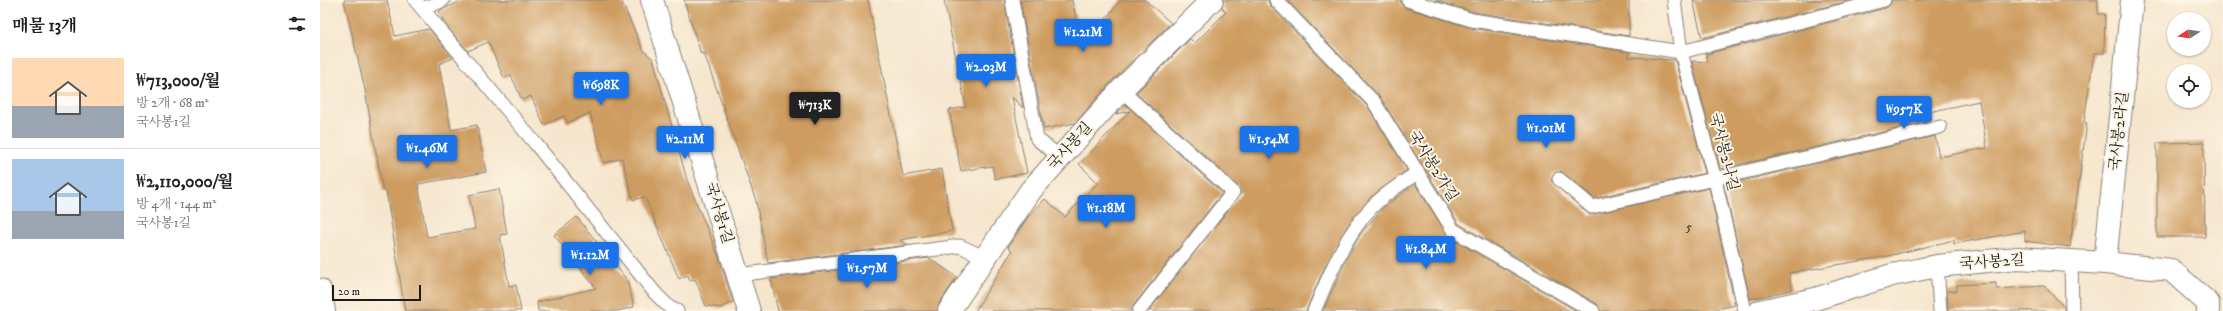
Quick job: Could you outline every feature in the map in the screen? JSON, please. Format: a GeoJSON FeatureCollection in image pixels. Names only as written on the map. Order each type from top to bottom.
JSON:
{"type":"FeatureCollection","features":[{"type":"Feature","properties":{"kind":"street","name":"국사봉1길"},"geometry":{"type":"LineString","coordinates":[[652,0],[749,311]]}},
{"type":"Feature","properties":{"kind":"street","name":"국사봉길"},"geometry":{"type":"LineString","coordinates":[[950,311],[984,257],[1031,190],[1121,90],[1212,0]]}},
{"type":"Feature","properties":{"kind":"street","name":"국사봉2라길"},"geometry":{"type":"LineString","coordinates":[[2105,263],[2132,0]]}},
{"type":"Feature","properties":{"kind":"street","name":"국사봉2길"},"geometry":{"type":"LineString","coordinates":[[1760,311],[1816,305],[1892,275],[1937,266],[2018,258],[2105,263],[2171,270],[2208,302],[2208,311]]}},
{"type":"Feature","properties":{"kind":"street"},"geometry":{"type":"LineString","coordinates":[[320,290],[324,311]]}},
{"type":"Feature","properties":{"kind":"lane"},"geometry":{"type":"LineString","coordinates":[[419,4],[443,0]]}},
{"type":"Feature","properties":{"kind":"lane"},"geometry":{"type":"LineString","coordinates":[[1012,0],[1037,139],[1060,157]]}},
{"type":"Feature","properties":{"kind":"lane","name":"국사봉2가길"},"geometry":{"type":"LineString","coordinates":[[1276,0],[1374,102],[1454,230],[1594,311]]}},
{"type":"Feature","properties":{"kind":"lane"},"geometry":{"type":"LineString","coordinates":[[1408,0],[1472,20],[1681,52],[1884,0]]}},
{"type":"Feature","properties":{"kind":"lane","name":"국사봉2나길"},"geometry":{"type":"LineString","coordinates":[[1674,0],[1681,52],[1715,180],[1745,311]]}},
{"type":"Feature","properties":{"kind":"lane"},"geometry":{"type":"LineString","coordinates":[[419,4],[535,142],[655,293],[670,308],[677,311]]}},
{"type":"Feature","properties":{"kind":"lane"},"geometry":{"type":"LineString","coordinates":[[1121,90],[1234,192],[1139,311]]}},
{"type":"Feature","properties":{"kind":"lane"},"geometry":{"type":"LineString","coordinates":[[1559,179],[1592,207],[1715,180],[1940,127]]}},
{"type":"Feature","properties":{"kind":"lane"},"geometry":{"type":"LineString","coordinates":[[1314,311],[1341,249],[1353,229],[1372,206],[1418,172]]}},
{"type":"Feature","properties":{"kind":"lane"},"geometry":{"type":"LineString","coordinates":[[738,275],[960,246],[984,257]]}},
{"type":"Feature","properties":{"kind":"lane"},"geometry":{"type":"LineString","coordinates":[[2071,261],[2072,311]]}},
{"type":"Feature","properties":{"kind":"lane"},"geometry":{"type":"LineString","coordinates":[[1937,266],[1940,311]]}},
{"type":"Feature","properties":{"kind":"building"},"geometry":{"type":"Polygon","coordinates":[[[344,0],[387,0],[395,36],[429,29],[453,58],[439,64],[451,130],[477,125],[486,172],[418,184],[427,237],[475,229],[469,195],[499,189],[507,234],[500,235],[509,286],[516,285],[521,311],[405,311],[386,190],[383,191],[364,85],[344,0]]]}},
{"type":"Feature","properties":{"kind":"building"},"geometry":{"type":"Polygon","coordinates":[[[464,0],[621,0],[643,50],[653,59],[687,180],[718,255],[733,302],[721,308],[706,306],[695,279],[690,281],[688,275],[679,279],[645,197],[633,200],[622,158],[604,163],[590,113],[567,123],[564,116],[544,125],[531,96],[522,100],[511,75],[504,78],[488,42],[468,51],[444,23],[439,11],[464,0]]]}},
{"type":"Feature","properties":{"kind":"building"},"geometry":{"type":"Polygon","coordinates":[[[684,0],[868,0],[903,176],[942,169],[952,231],[900,240],[908,245],[768,263],[756,201],[704,53],[701,54],[684,0]]]}},
{"type":"Feature","properties":{"kind":"building"},"geometry":{"type":"Polygon","coordinates":[[[944,0],[1004,0],[1023,108],[1012,97],[1027,173],[995,179],[992,166],[961,171],[949,110],[966,107],[944,0]]]}},
{"type":"Feature","properties":{"kind":"building"},"geometry":{"type":"Polygon","coordinates":[[[1020,0],[1072,0],[1082,48],[1121,0],[1145,0],[1171,23],[1112,81],[1075,123],[1044,129],[1020,0]]]}},
{"type":"Feature","properties":{"kind":"building"},"geometry":{"type":"Polygon","coordinates":[[[1224,0],[1268,0],[1270,6],[1368,107],[1407,170],[1372,196],[1347,226],[1325,266],[1306,311],[1149,311],[1241,193],[1238,186],[1136,93],[1190,39],[1195,43],[1226,12],[1222,8],[1224,0]]]}},
{"type":"Feature","properties":{"kind":"building"},"geometry":{"type":"Polygon","coordinates":[[[1287,0],[1400,0],[1402,5],[1406,8],[1471,28],[1629,52],[1629,57],[1675,60],[1705,173],[1594,198],[1561,171],[1553,174],[1551,181],[1590,215],[1709,188],[1735,305],[1707,311],[1601,311],[1597,304],[1459,224],[1381,98],[1287,0]]]}},
{"type":"Feature","properties":{"kind":"building"},"geometry":{"type":"Polygon","coordinates":[[[1435,0],[1629,0],[1629,36],[1474,12],[1435,0]]]}},
{"type":"Feature","properties":{"kind":"building"},"geometry":{"type":"Polygon","coordinates":[[[1693,0],[1852,0],[1702,38],[1693,0]]]}},
{"type":"Feature","properties":{"kind":"building"},"geometry":{"type":"Polygon","coordinates":[[[1892,0],[2098,0],[2098,14],[2105,14],[2104,53],[2094,53],[2084,122],[2087,123],[2070,247],[2025,241],[2025,231],[1954,244],[1954,240],[1888,256],[1789,273],[1792,290],[1750,299],[1724,185],[1935,136],[1939,157],[1987,148],[1979,101],[1929,112],[1931,121],[1720,169],[1692,61],[1708,62],[1706,54],[1886,8],[1890,5],[1892,0]]]}},
{"type":"Feature","properties":{"kind":"building"},"geometry":{"type":"Polygon","coordinates":[[[1125,104],[1222,193],[1133,306],[1131,311],[975,311],[1012,251],[1008,247],[1028,217],[1045,199],[1065,217],[1098,183],[1079,164],[1130,111],[1116,114],[1125,104]]]}},
{"type":"Feature","properties":{"kind":"building"},"geometry":{"type":"Polygon","coordinates":[[[2204,142],[2205,237],[2157,237],[2157,143],[2204,142]]]}},
{"type":"Feature","properties":{"kind":"building"},"geometry":{"type":"Polygon","coordinates":[[[1415,184],[1449,237],[1577,311],[1323,311],[1346,260],[1360,235],[1383,208],[1415,184]]]}},
{"type":"Feature","properties":{"kind":"building"},"geometry":{"type":"Polygon","coordinates":[[[577,217],[627,280],[634,307],[617,311],[538,311],[537,302],[596,288],[554,235],[577,217]]]}},
{"type":"Feature","properties":{"kind":"building"},"geometry":{"type":"Polygon","coordinates":[[[929,258],[957,277],[939,304],[937,311],[778,311],[771,279],[929,258]]]}},
{"type":"Feature","properties":{"kind":"building"},"geometry":{"type":"Polygon","coordinates":[[[1996,283],[1996,289],[2044,286],[2064,307],[2064,311],[1948,311],[1947,291],[1957,291],[1957,285],[1996,283]]]}}]}
